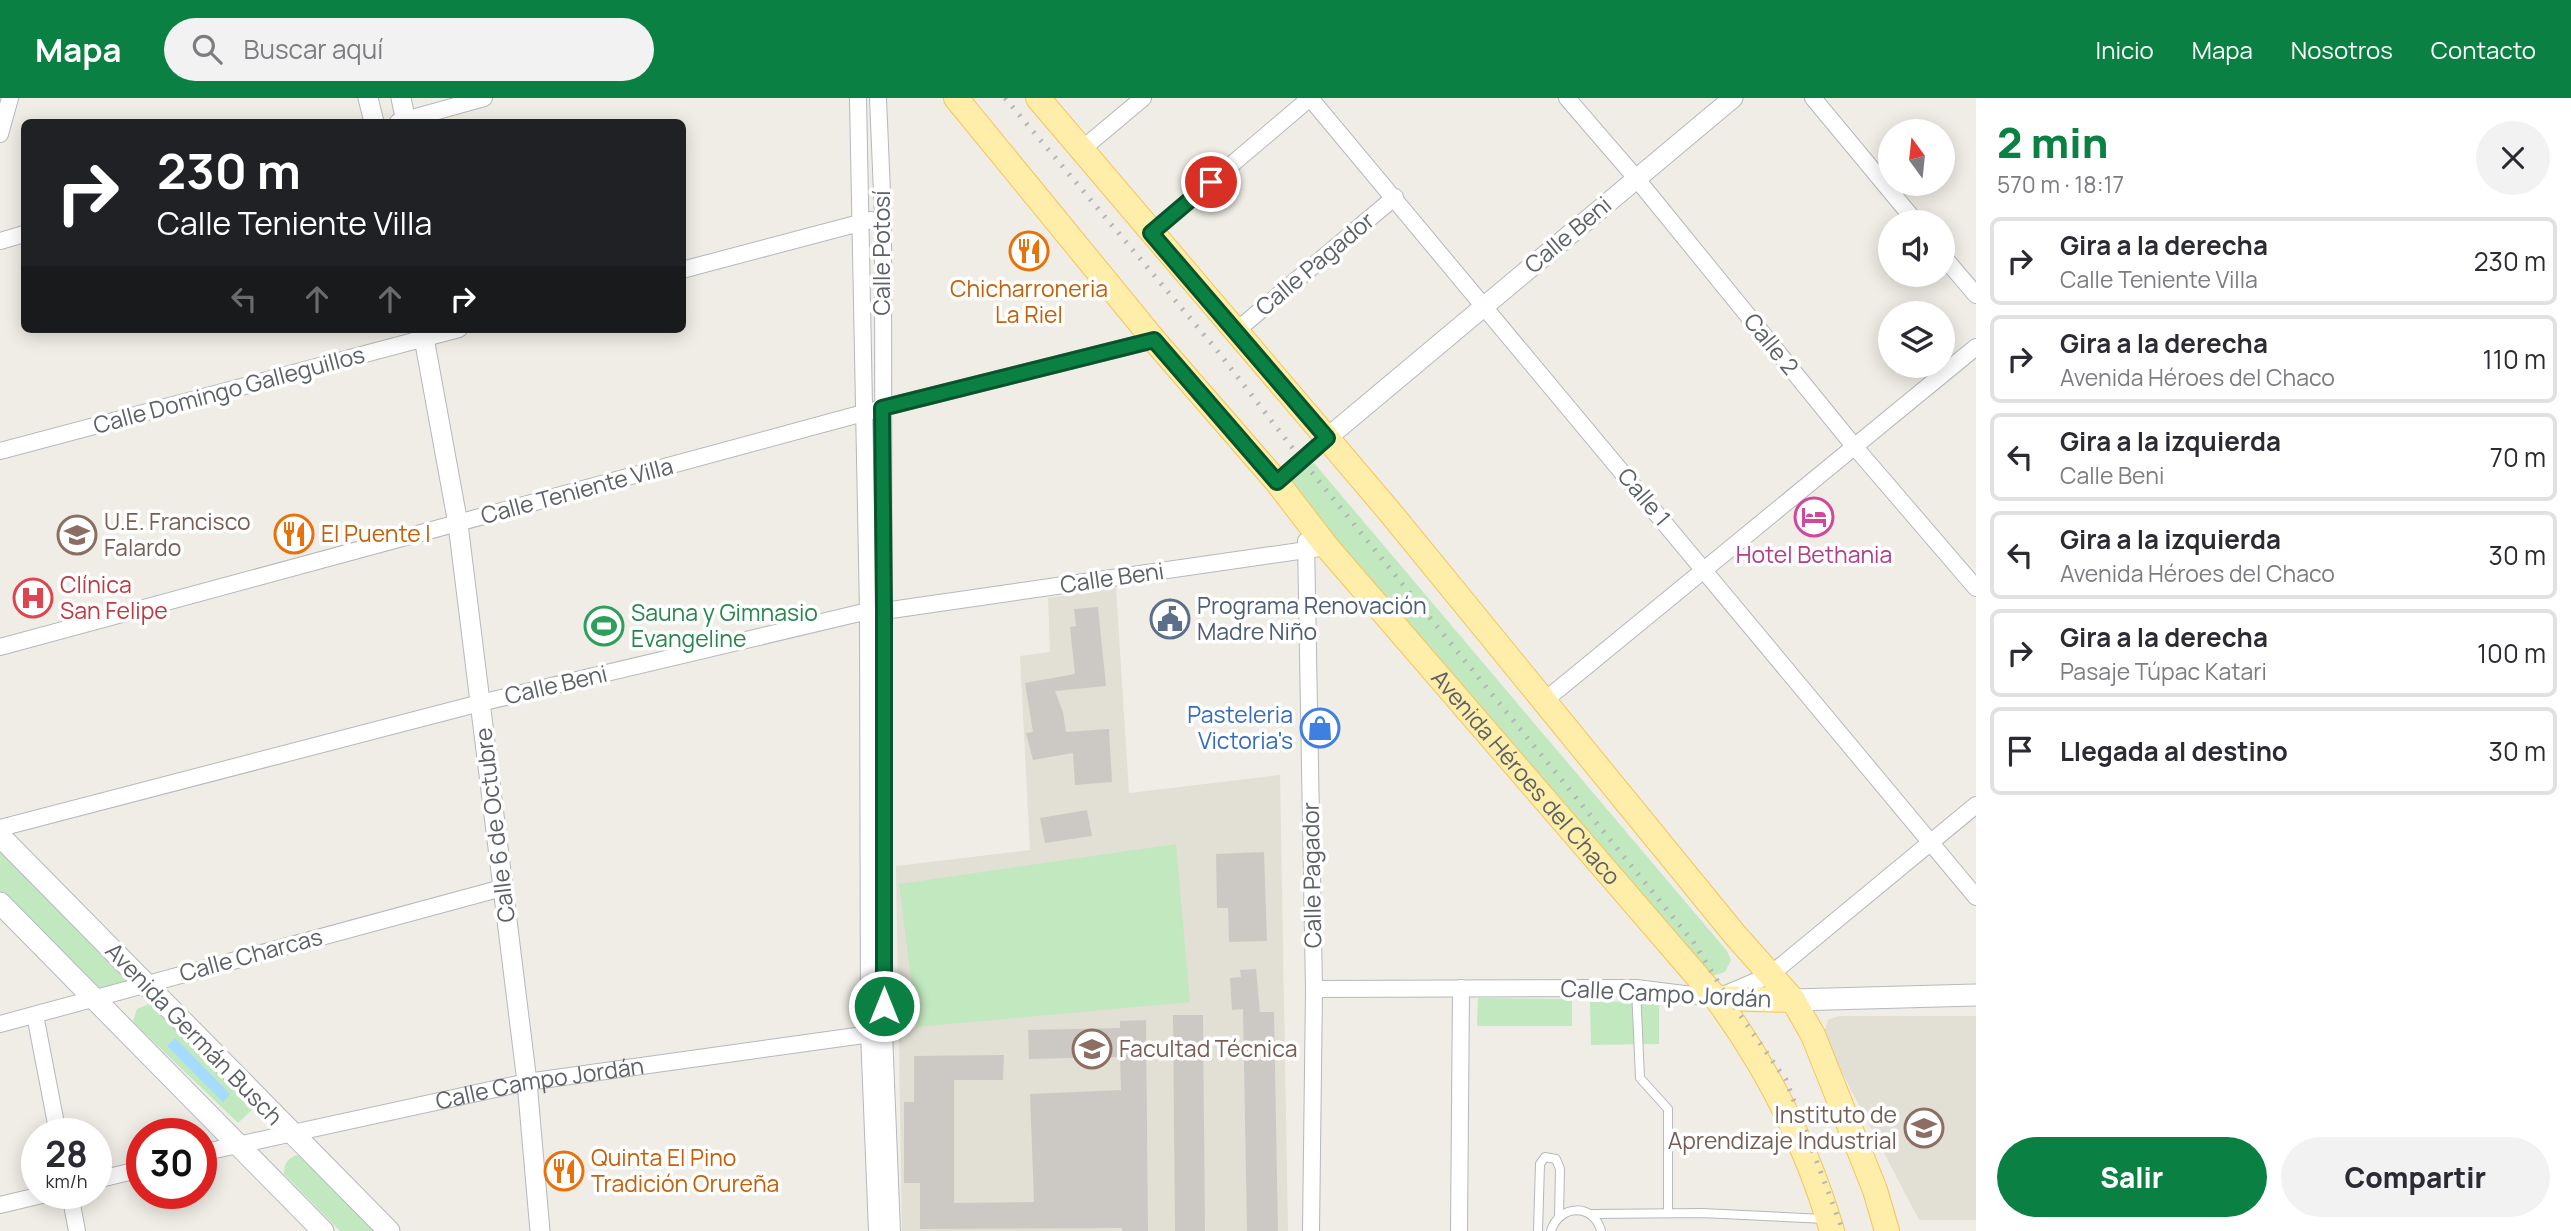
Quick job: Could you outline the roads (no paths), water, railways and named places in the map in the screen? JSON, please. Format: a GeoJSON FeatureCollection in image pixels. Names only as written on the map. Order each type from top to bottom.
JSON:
{"type":"FeatureCollection","features":[{"type":"Feature","properties":{"kind":"main road","name":"Avenida Héroes del Chaco"},"geometry":{"type":"LineString","coordinates":[[956,98],[1154,340],[1307,519],[1316,548],[1716,998],[1765,1070],[1796,1132],[1831,1225]]}},
{"type":"Feature","properties":{"kind":"main road"},"geometry":{"type":"LineString","coordinates":[[1038,98],[1327,438],[1736,936],[1793,1000],[1826,1065],[1875,1190],[1887,1231]]}},
{"type":"Feature","properties":{"kind":"main road","name":"Avenida Germán Busch"},"geometry":{"type":"LineString","coordinates":[[0,836],[389,1231]]}},
{"type":"Feature","properties":{"kind":"main road","name":"Avenida Germán Busch"},"geometry":{"type":"LineString","coordinates":[[0,903],[323,1231]]}},
{"type":"Feature","properties":{"kind":"main road","name":"Calle Campo Jordán"},"geometry":{"type":"LineString","coordinates":[[1716,998],[1793,1000],[1976,995]]}},
{"type":"Feature","properties":{"kind":"street"},"geometry":{"type":"LineString","coordinates":[[0,134],[10,98]]}},
{"type":"Feature","properties":{"kind":"street"},"geometry":{"type":"LineString","coordinates":[[368,98],[373,119]]}},
{"type":"Feature","properties":{"kind":"street"},"geometry":{"type":"LineString","coordinates":[[401,98],[403,119]]}},
{"type":"Feature","properties":{"kind":"street"},"geometry":{"type":"LineString","coordinates":[[413,119],[484,98]]}},
{"type":"Feature","properties":{"kind":"street"},"geometry":{"type":"LineString","coordinates":[[858,98],[863,413],[876,611],[877,1231]]}},
{"type":"Feature","properties":{"kind":"street","name":"Calle Potosí"},"geometry":{"type":"LineString","coordinates":[[876,611],[882,408],[883,217],[878,98]]}},
{"type":"Feature","properties":{"kind":"street"},"geometry":{"type":"LineString","coordinates":[[1081,150],[1143,98]]}},
{"type":"Feature","properties":{"kind":"street"},"geometry":{"type":"LineString","coordinates":[[1151,233],[1310,98]]}},
{"type":"Feature","properties":{"kind":"street","name":"Calle 1"},"geometry":{"type":"LineString","coordinates":[[1310,98],[1976,897]]}},
{"type":"Feature","properties":{"kind":"street","name":"Calle 2"},"geometry":{"type":"LineString","coordinates":[[1567,98],[1636,178],[1854,446],[1976,588]]}},
{"type":"Feature","properties":{"kind":"street","name":"Calle Beni"},"geometry":{"type":"LineString","coordinates":[[1277,482],[1733,98]]}},
{"type":"Feature","properties":{"kind":"street"},"geometry":{"type":"LineString","coordinates":[[1813,98],[1906,210]]}},
{"type":"Feature","properties":{"kind":"street","name":"Calle Pagador"},"geometry":{"type":"LineString","coordinates":[[1236,331],[1395,197]]}},
{"type":"Feature","properties":{"kind":"street"},"geometry":{"type":"LineString","coordinates":[[686,269],[883,217]]}},
{"type":"Feature","properties":{"kind":"street"},"geometry":{"type":"LineString","coordinates":[[0,241],[21,235]]}},
{"type":"Feature","properties":{"kind":"street"},"geometry":{"type":"LineString","coordinates":[[1955,270],[1976,295]]}},
{"type":"Feature","properties":{"kind":"street","name":"Calle Domingo Galleguillos"},"geometry":{"type":"LineString","coordinates":[[0,451],[419,333]]}},
{"type":"Feature","properties":{"kind":"street","name":"Calle 6 de Octubre"},"geometry":{"type":"LineString","coordinates":[[423,333],[458,524],[527,1082],[540,1231]]}},
{"type":"Feature","properties":{"kind":"street","name":"Calle Teniente Villa"},"geometry":{"type":"LineString","coordinates":[[0,647],[863,413],[1154,340]]}},
{"type":"Feature","properties":{"kind":"street"},"geometry":{"type":"LineString","coordinates":[[1544,701],[1976,347]]}},
{"type":"Feature","properties":{"kind":"street","name":"Calle Pagador"},"geometry":{"type":"LineString","coordinates":[[1311,1231],[1316,548]]}},
{"type":"Feature","properties":{"kind":"street","name":"Calle Beni"},"geometry":{"type":"LineString","coordinates":[[0,828],[480,702],[876,611],[1316,548]]}},
{"type":"Feature","properties":{"kind":"street"},"geometry":{"type":"LineString","coordinates":[[1716,998],[1770,975],[1976,804]]}},
{"type":"Feature","properties":{"kind":"street","name":"Calle Charcas"},"geometry":{"type":"LineString","coordinates":[[0,1024],[502,888]]}},
{"type":"Feature","properties":{"kind":"street"},"geometry":{"type":"LineString","coordinates":[[1460,1231],[1461,988]]}},
{"type":"Feature","properties":{"kind":"street","name":"Calle Campo Jordán"},"geometry":{"type":"LineString","coordinates":[[1314,989],[1636,988],[1716,998]]}},
{"type":"Feature","properties":{"kind":"street"},"geometry":{"type":"LineString","coordinates":[[35,1015],[55,1118]]}},
{"type":"Feature","properties":{"kind":"street"},"geometry":{"type":"LineString","coordinates":[[876,1033],[892,1231]]}},
{"type":"Feature","properties":{"kind":"street","name":"Calle Campo Jordán"},"geometry":{"type":"LineString","coordinates":[[217,1149],[527,1082],[876,1033]]}},
{"type":"Feature","properties":{"kind":"street"},"geometry":{"type":"LineString","coordinates":[[0,1205],[21,1200]]}},
{"type":"Feature","properties":{"kind":"street"},"geometry":{"type":"LineString","coordinates":[[73,1209],[77,1231]]}},
{"type":"Feature","properties":{"kind":"lane"},"geometry":{"type":"LineString","coordinates":[[1636,988],[1640,1078],[1668,1109],[1668,1213]]}},
{"type":"Feature","properties":{"kind":"lane"},"geometry":{"type":"LineString","coordinates":[[1538,1231],[1540,1164],[1545,1157],[1556,1159],[1560,1169],[1559,1216],[1551,1231]]}},
{"type":"Feature","properties":{"kind":"lane"},"geometry":{"type":"LineString","coordinates":[[1559,1216],[1574,1209],[1590,1214],[1668,1213],[1831,1225]]}},
{"type":"Feature","properties":{"kind":"lane"},"geometry":{"type":"LineString","coordinates":[[1590,1214],[1597,1219],[1601,1231]]}},
{"type":"Feature","properties":{"kind":"water"},"geometry":{"type":"Polygon","coordinates":[[[175,1038],[230,1094],[223,1102],[167,1046],[175,1038]]]}},
{"type":"Feature","properties":{"kind":"railway"},"geometry":{"type":"LineString","coordinates":[[1005,98],[1216,349],[1301,459],[1694,943],[1728,998],[1786,1080],[1843,1231]]}},
{"type":"Feature","properties":{"kind":"place","name":"Chicharroneria La Riel"},"geometry":{"type":"Point","coordinates":[1029,251]}},
{"type":"Feature","properties":{"kind":"place","name":"Hotel Bethania"},"geometry":{"type":"Point","coordinates":[1814,517]}},
{"type":"Feature","properties":{"kind":"place","name":"El Puente I"},"geometry":{"type":"Point","coordinates":[294,534]}},
{"type":"Feature","properties":{"kind":"place","name":"U.E. Francisco Falardo"},"geometry":{"type":"Point","coordinates":[77,535]}},
{"type":"Feature","properties":{"kind":"place","name":"Clínica San Felipe"},"geometry":{"type":"Point","coordinates":[33,598]}},
{"type":"Feature","properties":{"kind":"place","name":"Programa Renovación Madre Niño"},"geometry":{"type":"Point","coordinates":[1170,619]}},
{"type":"Feature","properties":{"kind":"place","name":"Sauna y Gimnasio Evangeline"},"geometry":{"type":"Point","coordinates":[604,626]}},
{"type":"Feature","properties":{"kind":"place","name":"Pasteleria Victoria's"},"geometry":{"type":"Point","coordinates":[1320,728]}},
{"type":"Feature","properties":{"kind":"place","name":"Facultad Técnica"},"geometry":{"type":"Point","coordinates":[1092,1049]}},
{"type":"Feature","properties":{"kind":"place","name":"Instituto de Aprendizaje Industrial"},"geometry":{"type":"Point","coordinates":[1924,1128]}},
{"type":"Feature","properties":{"kind":"place","name":"Quinta El Pino Tradición Orureña"},"geometry":{"type":"Point","coordinates":[564,1171]}}]}
